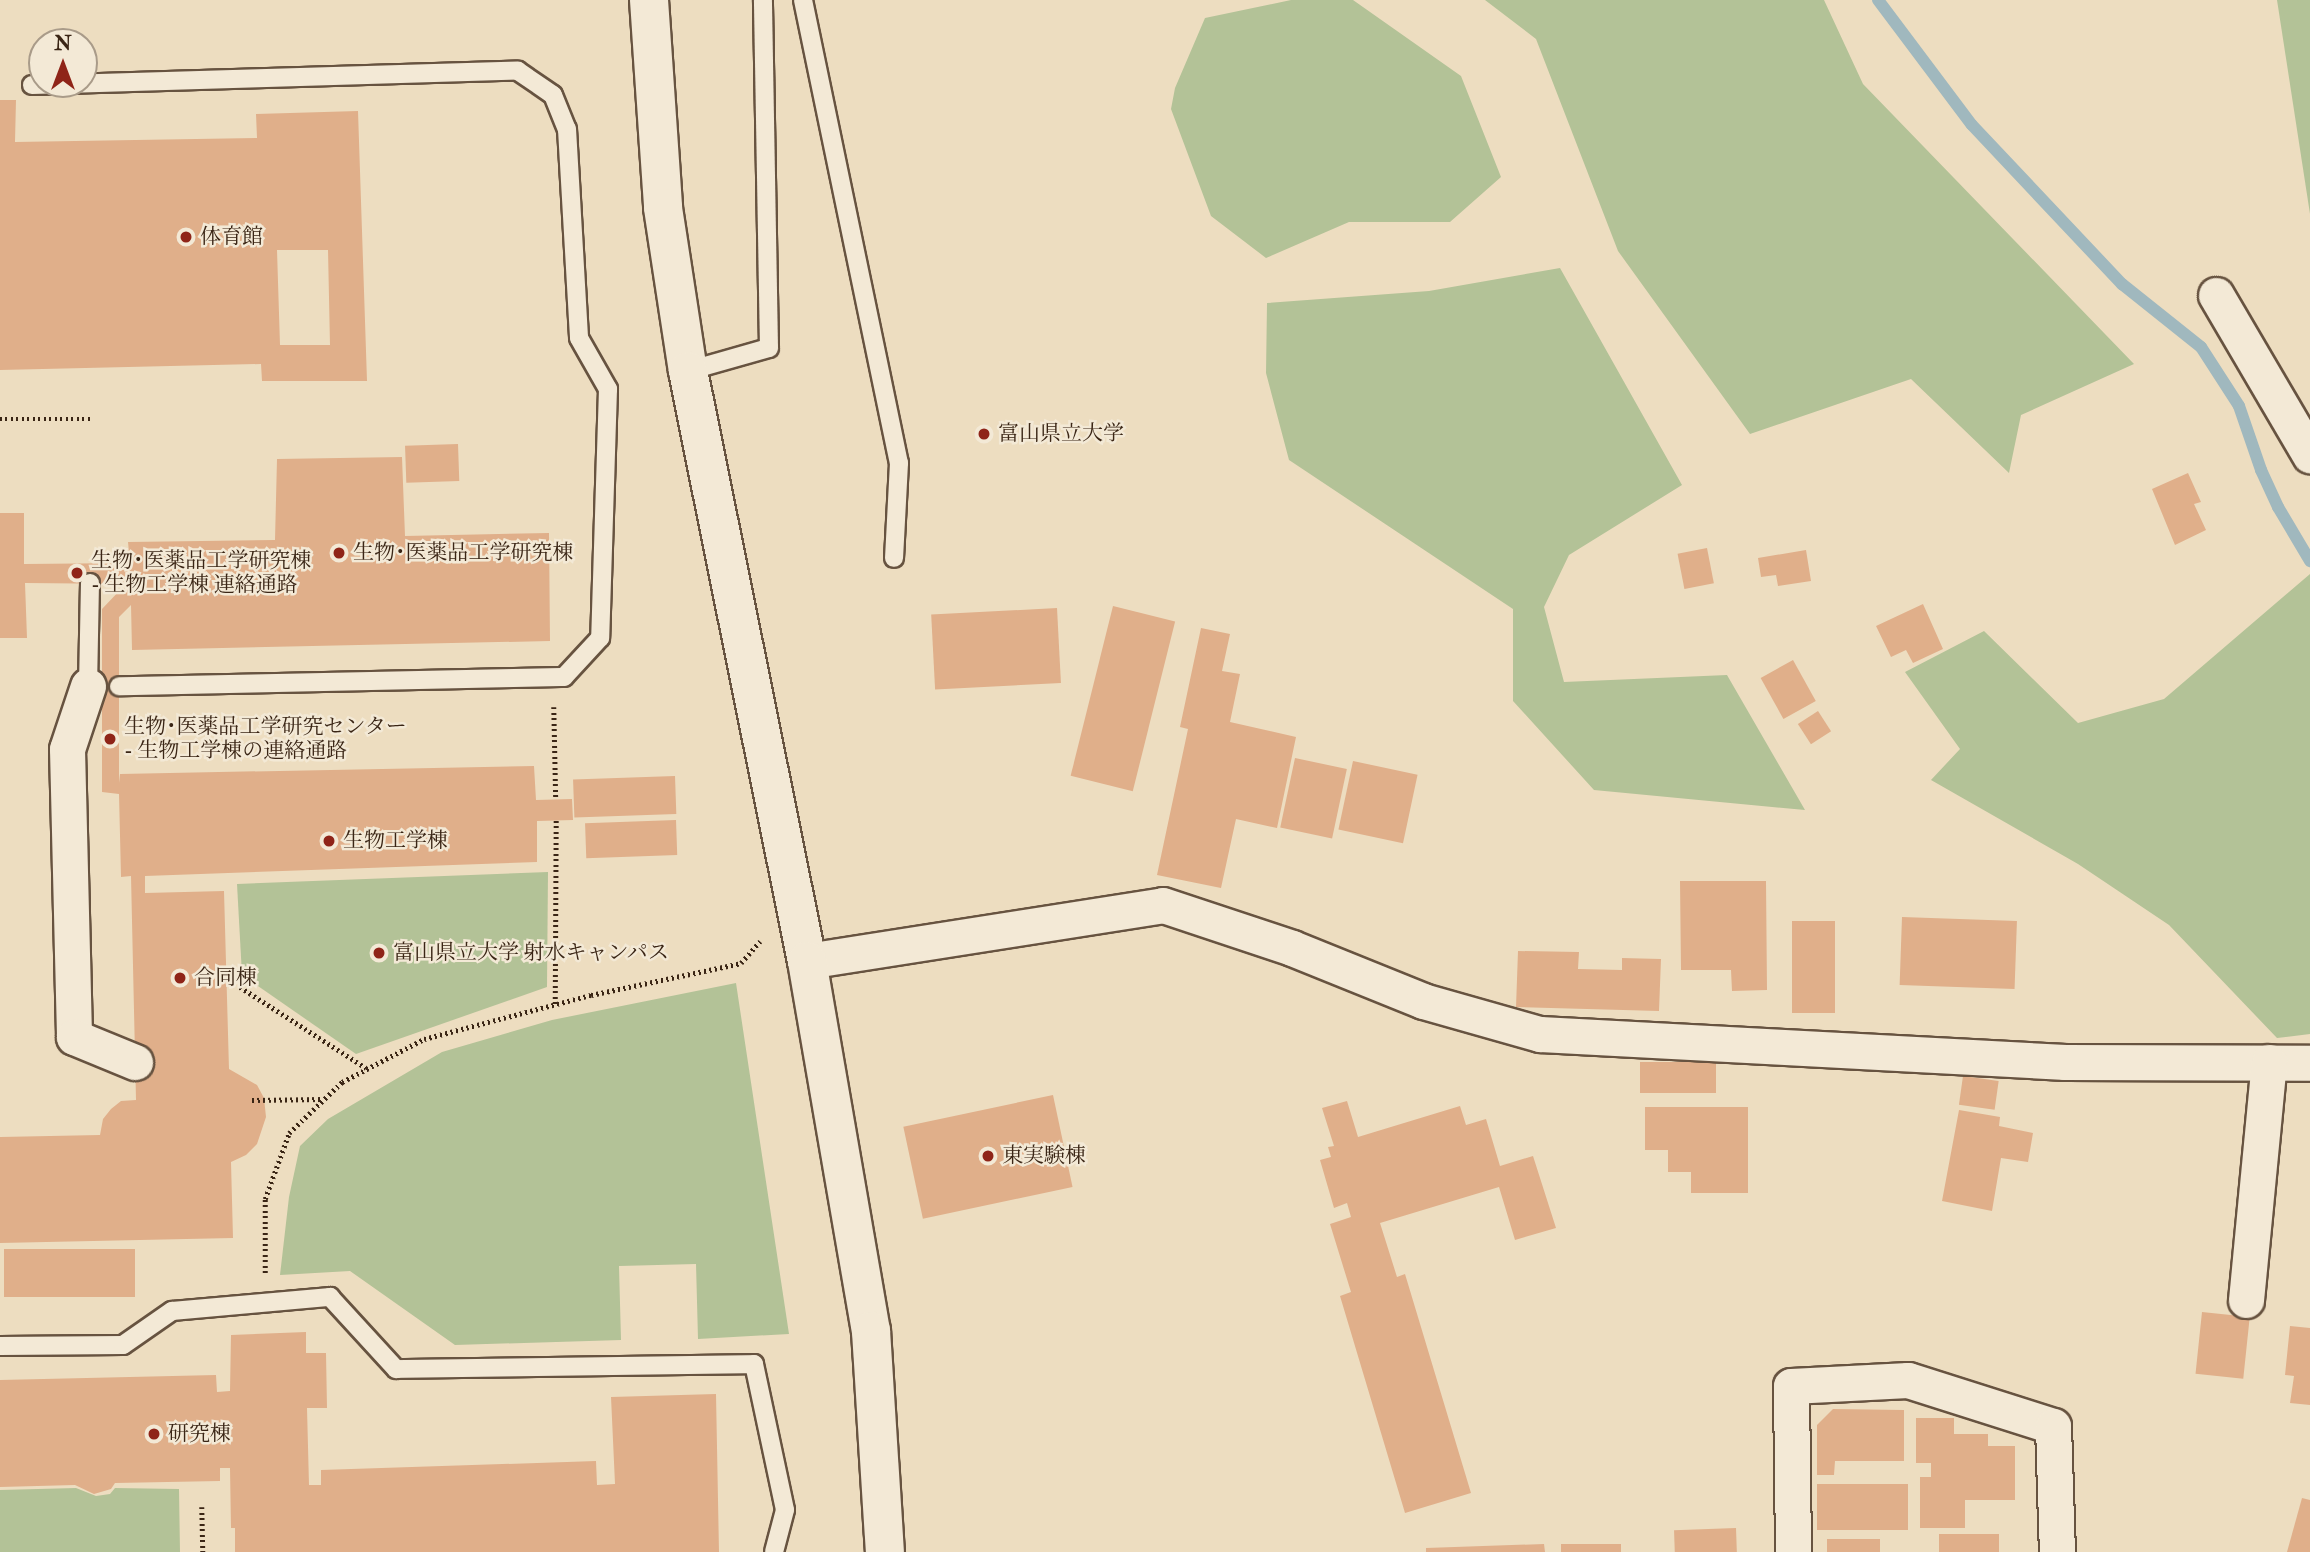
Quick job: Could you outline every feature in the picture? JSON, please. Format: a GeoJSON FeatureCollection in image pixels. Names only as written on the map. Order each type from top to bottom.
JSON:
{"type":"FeatureCollection","features":[{"type":"Feature","properties":{"kind":"street"},"geometry":{"type":"LineString","coordinates":[[649,0],[663,208],[688,372],[807,961],[871,1331],[885,1552]]}},
{"type":"Feature","properties":{"kind":"street"},"geometry":{"type":"LineString","coordinates":[[2216,295],[2310,455]]}},
{"type":"Feature","properties":{"kind":"street"},"geometry":{"type":"LineString","coordinates":[[103,687],[67,749],[74,1037],[135,1062]]}},
{"type":"Feature","properties":{"kind":"street"},"geometry":{"type":"LineString","coordinates":[[807,961],[1163,905],[1292,948],[1423,1001],[1540,1034],[2065,1062],[2310,1062]]}},
{"type":"Feature","properties":{"kind":"street"},"geometry":{"type":"LineString","coordinates":[[2246,1300],[2269,1062]]}},
{"type":"Feature","properties":{"kind":"street"},"geometry":{"type":"LineString","coordinates":[[1793,1552],[1791,1386],[1908,1380],[2053,1426],[2057,1552]]}},
{"type":"Feature","properties":{"kind":"lane"},"geometry":{"type":"LineString","coordinates":[[688,372],[769,348],[763,0]]}},
{"type":"Feature","properties":{"kind":"lane"},"geometry":{"type":"LineString","coordinates":[[803,0],[899,463],[894,558]]}},
{"type":"Feature","properties":{"kind":"lane"},"geometry":{"type":"LineString","coordinates":[[90,583],[103,687],[564,677],[600,638],[608,389],[579,338],[567,129],[552,95],[518,71],[98,83]]}},
{"type":"Feature","properties":{"kind":"lane"},"geometry":{"type":"LineString","coordinates":[[0,1346],[123,1345],[172,1311],[330,1297],[396,1369],[754,1364],[785,1510],[774,1552]]}},
{"type":"Feature","properties":{"kind":"path"},"geometry":{"type":"LineString","coordinates":[[0,419],[92,419]]}},
{"type":"Feature","properties":{"kind":"path"},"geometry":{"type":"LineString","coordinates":[[554,725],[556,799]]}},
{"type":"Feature","properties":{"kind":"path"},"geometry":{"type":"LineString","coordinates":[[555,1004],[556,820]]}},
{"type":"Feature","properties":{"kind":"path"},"geometry":{"type":"LineString","coordinates":[[265,1302],[265,1199],[289,1133],[342,1082],[424,1039],[555,1004],[741,963],[766,934]]}},
{"type":"Feature","properties":{"kind":"path"},"geometry":{"type":"LineString","coordinates":[[240,987],[367,1069]]}},
{"type":"Feature","properties":{"kind":"path"},"geometry":{"type":"LineString","coordinates":[[252,1100],[324,1099]]}},
{"type":"Feature","properties":{"kind":"path"},"geometry":{"type":"LineString","coordinates":[[202,1507],[203,1552]]}},
{"type":"Feature","properties":{"kind":"green space"},"geometry":{"type":"Polygon","coordinates":[[[1291,0],[1353,0],[1461,76],[1501,177],[1450,222],[1349,222],[1266,258],[1211,216],[1171,109],[1175,88],[1205,18],[1291,0]]]}},
{"type":"Feature","properties":{"kind":"green space"},"geometry":{"type":"Polygon","coordinates":[[[1485,0],[1824,0],[1863,84],[2134,364],[2021,415],[2009,473],[1911,379],[1750,434],[1618,251],[1536,39],[1485,0]]]}},
{"type":"Feature","properties":{"kind":"green space"},"geometry":{"type":"Polygon","coordinates":[[[2277,0],[2310,0],[2310,214],[2277,0]]]}},
{"type":"Feature","properties":{"kind":"green space"},"geometry":{"type":"Polygon","coordinates":[[[1560,268],[1682,485],[1569,555],[1544,607],[1564,682],[1727,675],[1805,810],[1594,790],[1513,701],[1513,609],[1289,460],[1266,373],[1267,303],[1429,291],[1560,268]]]}},
{"type":"Feature","properties":{"kind":"green space"},"geometry":{"type":"Polygon","coordinates":[[[2310,574],[2310,1034],[2277,1038],[2169,925],[2078,864],[1931,780],[1960,749],[1905,672],[1984,631],[2078,723],[2164,699],[2310,574]]]}},
{"type":"Feature","properties":{"kind":"green space"},"geometry":{"type":"Polygon","coordinates":[[[548,872],[547,987],[356,1054],[242,975],[237,884],[548,872]]]}},
{"type":"Feature","properties":{"kind":"green space"},"geometry":{"type":"Polygon","coordinates":[[[736,983],[789,1334],[698,1339],[696,1264],[619,1266],[621,1340],[455,1345],[350,1271],[280,1275],[289,1197],[300,1146],[328,1119],[442,1052],[552,1020],[736,983]]]}},
{"type":"Feature","properties":{"kind":"green space"},"geometry":{"type":"Polygon","coordinates":[[[76,1488],[96,1496],[110,1494],[115,1488],[179,1489],[180,1552],[0,1552],[0,1490],[76,1488]]]}},
{"type":"Feature","properties":{"kind":"building","name":"体育館"},"geometry":{"type":"Polygon","coordinates":[[[0,100],[16,100],[15,142],[257,138],[256,114],[358,111],[367,381],[262,381],[261,364],[0,370],[0,100]],[[277,250],[280,345],[330,345],[328,250],[277,250]]]}},
{"type":"Feature","properties":{"kind":"building"},"geometry":{"type":"Polygon","coordinates":[[[458,444],[459,481],[406,483],[405,446],[458,444]]]}},
{"type":"Feature","properties":{"kind":"building"},"geometry":{"type":"Polygon","coordinates":[[[402,457],[405,536],[549,533],[550,641],[132,650],[131,605],[119,617],[119,783],[120,774],[534,766],[536,800],[572,799],[573,820],[537,821],[537,862],[145,876],[145,893],[224,891],[229,1069],[257,1085],[264,1098],[266,1117],[257,1144],[246,1155],[231,1162],[233,1238],[0,1243],[0,1137],[100,1135],[103,1119],[111,1109],[121,1101],[136,1100],[131,876],[121,877],[119,794],[102,792],[102,609],[122,588],[131,588],[131,584],[25,583],[27,638],[0,638],[0,513],[24,513],[24,564],[130,563],[128,542],[275,540],[277,459],[402,457]]]}},
{"type":"Feature","properties":{"kind":"building"},"geometry":{"type":"Polygon","coordinates":[[[2188,473],[2201,502],[2194,504],[2206,530],[2175,545],[2152,489],[2188,473]]]}},
{"type":"Feature","properties":{"kind":"building"},"geometry":{"type":"Polygon","coordinates":[[[1707,548],[1714,583],[1684,589],[1678,554],[1707,548]]]}},
{"type":"Feature","properties":{"kind":"building"},"geometry":{"type":"Polygon","coordinates":[[[1806,550],[1811,581],[1778,586],[1776,575],[1761,577],[1758,558],[1806,550]]]}},
{"type":"Feature","properties":{"kind":"building"},"geometry":{"type":"Polygon","coordinates":[[[1923,604],[1943,649],[1913,663],[1906,650],[1891,657],[1876,626],[1923,604]]]}},
{"type":"Feature","properties":{"kind":"building"},"geometry":{"type":"Polygon","coordinates":[[[1113,606],[1175,621],[1133,791],[1071,776],[1113,606]]]}},
{"type":"Feature","properties":{"kind":"building"},"geometry":{"type":"Polygon","coordinates":[[[1057,608],[1061,683],[935,689],[931,615],[1057,608]]]}},
{"type":"Feature","properties":{"kind":"building"},"geometry":{"type":"Polygon","coordinates":[[[1201,628],[1230,634],[1222,671],[1240,674],[1230,722],[1296,737],[1277,828],[1236,819],[1221,888],[1157,875],[1188,729],[1180,727],[1201,628]]]}},
{"type":"Feature","properties":{"kind":"building"},"geometry":{"type":"Polygon","coordinates":[[[1793,660],[1816,701],[1783,719],[1761,678],[1793,660]]]}},
{"type":"Feature","properties":{"kind":"building"},"geometry":{"type":"Polygon","coordinates":[[[1818,711],[1831,731],[1811,744],[1798,724],[1818,711]]]}},
{"type":"Feature","properties":{"kind":"building"},"geometry":{"type":"Polygon","coordinates":[[[1295,758],[1347,769],[1332,838],[1280,827],[1295,758]]]}},
{"type":"Feature","properties":{"kind":"building"},"geometry":{"type":"Polygon","coordinates":[[[1353,761],[1418,775],[1403,843],[1338,829],[1353,761]]]}},
{"type":"Feature","properties":{"kind":"building"},"geometry":{"type":"Polygon","coordinates":[[[675,776],[676,814],[574,818],[573,780],[675,776]]]}},
{"type":"Feature","properties":{"kind":"building"},"geometry":{"type":"Polygon","coordinates":[[[676,820],[677,855],[586,858],[585,823],[676,820]]]}},
{"type":"Feature","properties":{"kind":"building"},"geometry":{"type":"Polygon","coordinates":[[[1680,881],[1766,881],[1767,990],[1732,991],[1731,970],[1681,970],[1680,881]]]}},
{"type":"Feature","properties":{"kind":"building"},"geometry":{"type":"Polygon","coordinates":[[[1902,917],[2017,921],[2015,989],[1900,985],[1902,917]]]}},
{"type":"Feature","properties":{"kind":"building"},"geometry":{"type":"Polygon","coordinates":[[[1792,921],[1835,921],[1835,1013],[1792,1013],[1792,921]]]}},
{"type":"Feature","properties":{"kind":"building"},"geometry":{"type":"Polygon","coordinates":[[[1518,951],[1579,952],[1578,969],[1622,970],[1622,958],[1661,959],[1659,1011],[1516,1007],[1518,951]]]}},
{"type":"Feature","properties":{"kind":"building"},"geometry":{"type":"Polygon","coordinates":[[[1640,1062],[1716,1062],[1716,1093],[1640,1093],[1640,1062]]]}},
{"type":"Feature","properties":{"kind":"building"},"geometry":{"type":"Polygon","coordinates":[[[1963,1076],[1999,1081],[1995,1110],[1959,1105],[1963,1076]]]}},
{"type":"Feature","properties":{"kind":"building","name":"東実験棟"},"geometry":{"type":"Polygon","coordinates":[[[1053,1095],[1073,1187],[923,1219],[903,1127],[1053,1095]]]}},
{"type":"Feature","properties":{"kind":"building"},"geometry":{"type":"Polygon","coordinates":[[[1347,1101],[1358,1137],[1460,1106],[1466,1125],[1486,1119],[1500,1166],[1533,1156],[1556,1228],[1515,1240],[1499,1187],[1380,1223],[1397,1277],[1405,1274],[1471,1493],[1405,1513],[1340,1296],[1351,1292],[1330,1224],[1351,1217],[1347,1203],[1334,1208],[1320,1160],[1331,1157],[1328,1147],[1334,1146],[1322,1108],[1347,1101]]]}},
{"type":"Feature","properties":{"kind":"building"},"geometry":{"type":"Polygon","coordinates":[[[1645,1107],[1748,1107],[1748,1193],[1691,1193],[1691,1172],[1668,1172],[1668,1150],[1645,1150],[1645,1107]]]}},
{"type":"Feature","properties":{"kind":"building"},"geometry":{"type":"Polygon","coordinates":[[[1959,1110],[2000,1117],[1999,1126],[2033,1133],[2028,1162],[2001,1158],[1992,1211],[1942,1201],[1959,1110]]]}},
{"type":"Feature","properties":{"kind":"building"},"geometry":{"type":"Polygon","coordinates":[[[4,1249],[135,1249],[135,1297],[4,1297],[4,1249]]]}},
{"type":"Feature","properties":{"kind":"building"},"geometry":{"type":"Polygon","coordinates":[[[2202,1312],[2250,1317],[2243,1379],[2196,1374],[2202,1312]]]}},
{"type":"Feature","properties":{"kind":"building"},"geometry":{"type":"Polygon","coordinates":[[[2290,1326],[2310,1328],[2310,1405],[2290,1403],[2294,1376],[2285,1375],[2290,1326]]]}},
{"type":"Feature","properties":{"kind":"building","name":"研究棟"},"geometry":{"type":"Polygon","coordinates":[[[306,1332],[306,1353],[326,1353],[327,1408],[307,1408],[309,1485],[321,1485],[321,1470],[596,1461],[597,1485],[615,1484],[611,1397],[716,1394],[719,1552],[235,1552],[235,1528],[231,1528],[230,1468],[220,1468],[220,1481],[115,1483],[111,1489],[94,1494],[75,1485],[0,1487],[0,1380],[216,1375],[217,1392],[230,1391],[231,1335],[306,1332]]]}},
{"type":"Feature","properties":{"kind":"building"},"geometry":{"type":"Polygon","coordinates":[[[1833,1409],[1904,1410],[1904,1461],[1835,1461],[1834,1475],[1817,1475],[1817,1425],[1833,1409]]]}},
{"type":"Feature","properties":{"kind":"building"},"geometry":{"type":"Polygon","coordinates":[[[1916,1418],[1954,1418],[1954,1434],[1988,1434],[1988,1446],[2015,1446],[2015,1500],[1965,1500],[1965,1528],[1920,1528],[1920,1477],[1931,1477],[1931,1463],[1916,1463],[1916,1418]]]}},
{"type":"Feature","properties":{"kind":"building"},"geometry":{"type":"Polygon","coordinates":[[[1817,1484],[1908,1484],[1908,1530],[1817,1530],[1817,1484]]]}},
{"type":"Feature","properties":{"kind":"building"},"geometry":{"type":"Polygon","coordinates":[[[2302,1498],[2310,1500],[2310,1552],[2287,1552],[2302,1498]]]}},
{"type":"Feature","properties":{"kind":"building"},"geometry":{"type":"Polygon","coordinates":[[[1736,1528],[1737,1552],[1675,1552],[1674,1530],[1736,1528]]]}},
{"type":"Feature","properties":{"kind":"building"},"geometry":{"type":"Polygon","coordinates":[[[1939,1534],[1999,1534],[1999,1552],[1939,1552],[1939,1534]]]}},
{"type":"Feature","properties":{"kind":"building"},"geometry":{"type":"Polygon","coordinates":[[[1827,1539],[1880,1539],[1880,1552],[1827,1552],[1827,1539]]]}},
{"type":"Feature","properties":{"kind":"building"},"geometry":{"type":"Polygon","coordinates":[[[1544,1544],[1545,1552],[1426,1552],[1426,1548],[1544,1544]]]}},
{"type":"Feature","properties":{"kind":"building"},"geometry":{"type":"Polygon","coordinates":[[[1561,1544],[1621,1544],[1621,1552],[1561,1552],[1561,1544]]]}},
{"type":"Feature","properties":{"kind":"waterway"},"geometry":{"type":"LineString","coordinates":[[1878,0],[1972,125],[2122,284],[2201,347],[2239,406],[2261,470],[2278,507],[2310,561]]}},
{"type":"Feature","properties":{"kind":"place","name":"体育館"},"geometry":{"type":"Point","coordinates":[186,237]}},
{"type":"Feature","properties":{"kind":"place","name":"富山県立大学"},"geometry":{"type":"Point","coordinates":[984,434]}},
{"type":"Feature","properties":{"kind":"place","name":"生物･医薬品工学研究棟"},"geometry":{"type":"Point","coordinates":[339,553]}},
{"type":"Feature","properties":{"kind":"place","name":"生物･医薬品工学研究棟 - 生物工学棟 連絡通路"},"geometry":{"type":"Point","coordinates":[77,573]}},
{"type":"Feature","properties":{"kind":"place","name":"生物･医薬品工学研究センター - 生物工学棟の連絡通路"},"geometry":{"type":"Point","coordinates":[110,739]}},
{"type":"Feature","properties":{"kind":"place","name":"生物工学棟"},"geometry":{"type":"Point","coordinates":[329,841]}},
{"type":"Feature","properties":{"kind":"place","name":"富山県立大学 射水キャンパス"},"geometry":{"type":"Point","coordinates":[379,953]}},
{"type":"Feature","properties":{"kind":"place","name":"合同棟"},"geometry":{"type":"Point","coordinates":[180,978]}},
{"type":"Feature","properties":{"kind":"place","name":"東実験棟"},"geometry":{"type":"Point","coordinates":[988,1156]}},
{"type":"Feature","properties":{"kind":"place","name":"研究棟"},"geometry":{"type":"Point","coordinates":[154,1434]}}]}
